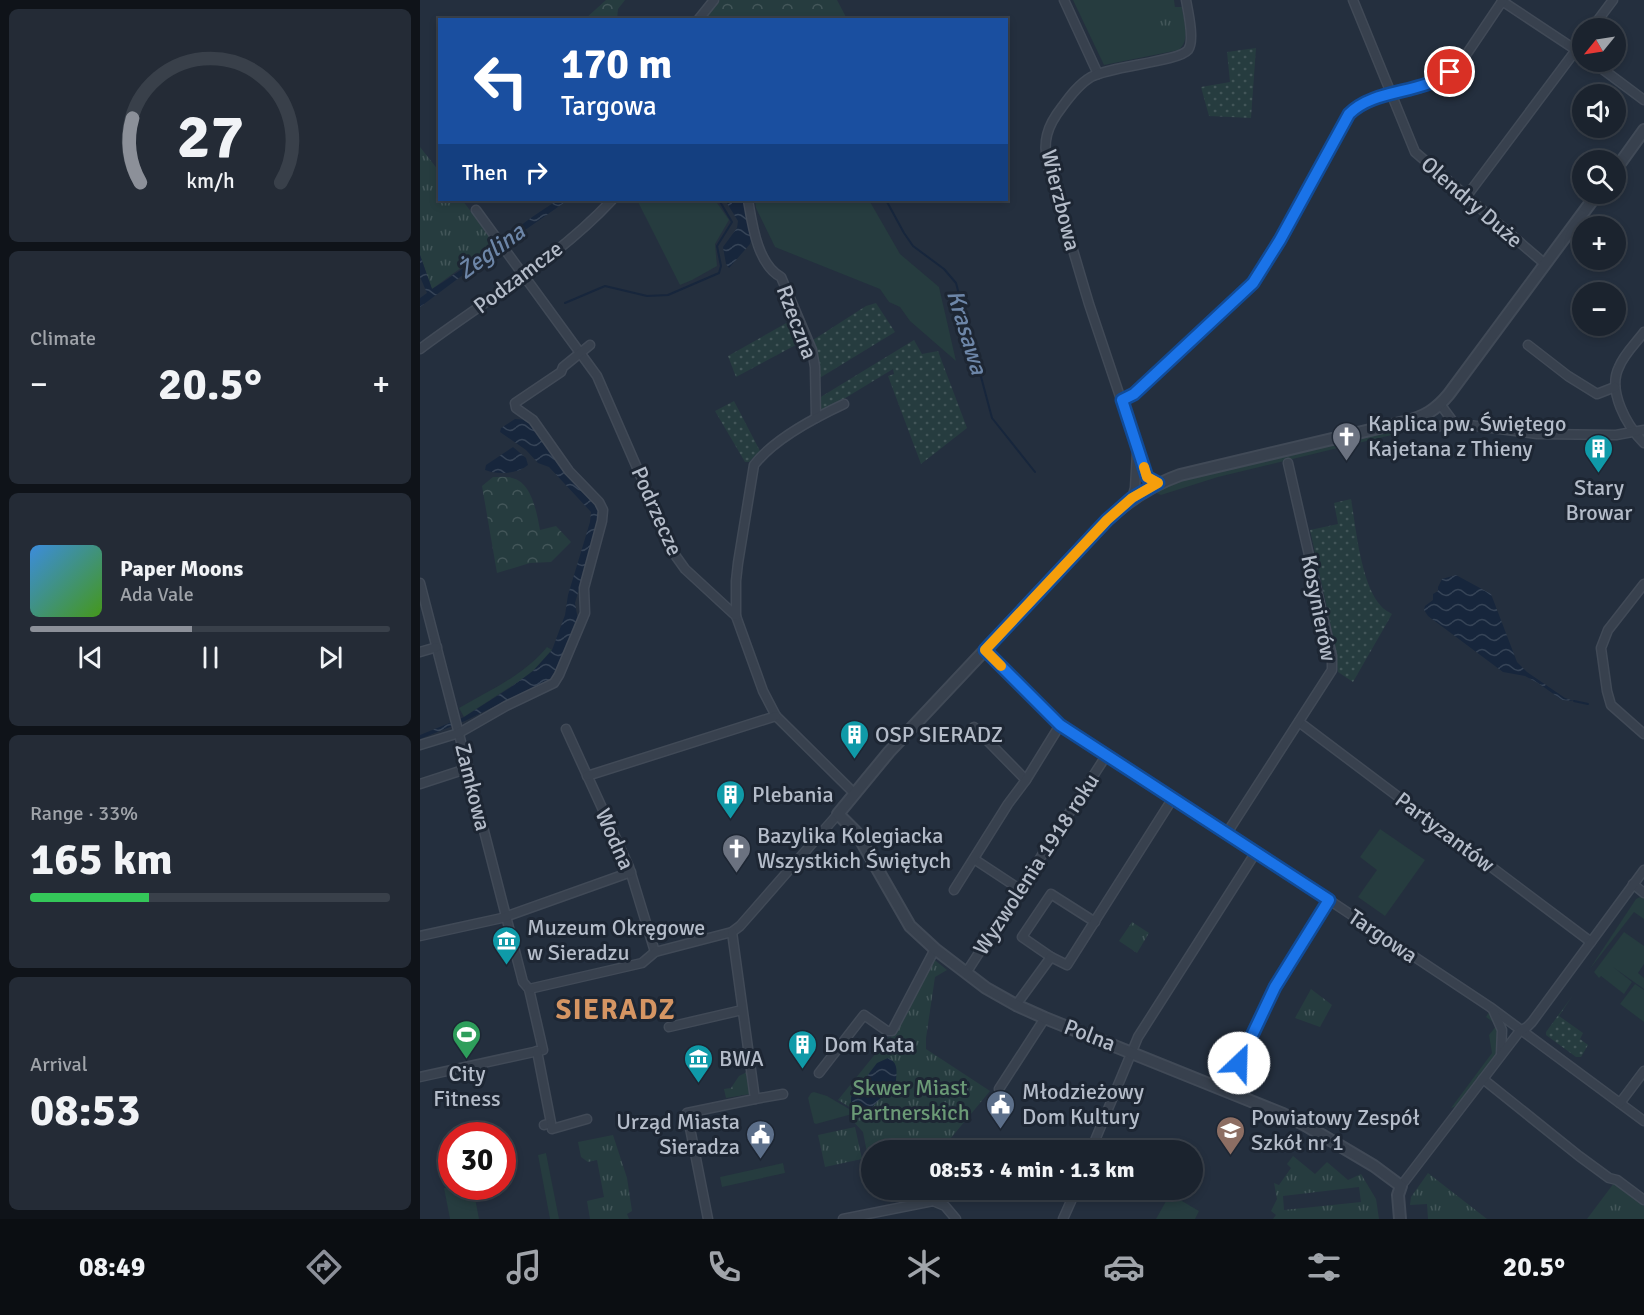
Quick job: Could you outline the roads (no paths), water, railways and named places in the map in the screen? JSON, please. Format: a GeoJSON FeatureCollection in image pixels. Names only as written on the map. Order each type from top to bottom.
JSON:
{"type":"FeatureCollection","features":[{"type":"Feature","properties":{"kind":"street"},"geometry":{"type":"LineString","coordinates":[[700,18],[714,0]]}},
{"type":"Feature","properties":{"kind":"street"},"geometry":{"type":"LineString","coordinates":[[1064,0],[1098,74]]}},
{"type":"Feature","properties":{"kind":"street","name":"Wierzbowa"},"geometry":{"type":"LineString","coordinates":[[1158,483],[1147,477],[1089,304],[1045,152],[1047,129],[1083,83],[1098,74],[1186,52],[1191,36],[1186,0]]}},
{"type":"Feature","properties":{"kind":"street","name":"Olendry Duże"},"geometry":{"type":"LineString","coordinates":[[1353,0],[1415,152],[1545,264]]}},
{"type":"Feature","properties":{"kind":"street"},"geometry":{"type":"LineString","coordinates":[[1122,400],[1134,394],[1249,288],[1280,240],[1349,114],[1379,98],[1433,83],[1456,67],[1502,0],[1572,47]]}},
{"type":"Feature","properties":{"kind":"street"},"geometry":{"type":"LineString","coordinates":[[1600,18],[1613,0]]}},
{"type":"Feature","properties":{"kind":"street"},"geometry":{"type":"LineString","coordinates":[[1466,197],[1572,62]]}},
{"type":"Feature","properties":{"kind":"street"},"geometry":{"type":"LineString","coordinates":[[1606,72],[1644,100]]}},
{"type":"Feature","properties":{"kind":"street"},"geometry":{"type":"LineString","coordinates":[[1626,155],[1644,130]]}},
{"type":"Feature","properties":{"kind":"street","name":"Podzamcze"},"geometry":{"type":"LineString","coordinates":[[420,349],[524,274],[578,232],[611,201]]}},
{"type":"Feature","properties":{"kind":"street","name":"Rzeczna"},"geometry":{"type":"LineString","coordinates":[[748,201],[756,242],[773,273],[781,277],[809,339],[815,367],[816,418]]}},
{"type":"Feature","properties":{"kind":"street"},"geometry":{"type":"LineString","coordinates":[[529,989],[642,963],[655,952],[732,932],[740,926],[889,752],[1107,520],[1132,498],[1158,483],[1210,466],[1425,421],[1590,204]]}},
{"type":"Feature","properties":{"kind":"street","name":"Podrzecze"},"geometry":{"type":"LineString","coordinates":[[476,210],[581,352],[607,395],[675,555],[685,569],[736,616],[760,682],[777,716],[855,794]]}},
{"type":"Feature","properties":{"kind":"street"},"geometry":{"type":"LineString","coordinates":[[1644,332],[1618,367],[1614,381],[1624,416],[1640,432],[1644,443]]}},
{"type":"Feature","properties":{"kind":"street"},"geometry":{"type":"LineString","coordinates":[[420,745],[459,731],[554,683],[585,613],[584,588],[603,521],[603,510],[593,495],[569,471],[533,420],[516,408],[515,403],[561,372],[563,367],[590,345]]}},
{"type":"Feature","properties":{"kind":"street"},"geometry":{"type":"LineString","coordinates":[[1528,345],[1568,376],[1597,394],[1615,387]]}},
{"type":"Feature","properties":{"kind":"street"},"geometry":{"type":"LineString","coordinates":[[736,616],[738,563],[754,465],[774,446],[816,418],[844,404]]}},
{"type":"Feature","properties":{"kind":"street"},"geometry":{"type":"LineString","coordinates":[[1440,404],[1454,423]]}},
{"type":"Feature","properties":{"kind":"street"},"geometry":{"type":"LineString","coordinates":[[1425,421],[1435,427],[1454,423],[1537,435],[1616,435],[1640,432]]}},
{"type":"Feature","properties":{"kind":"street","name":"Wierzbowa"},"geometry":{"type":"LineString","coordinates":[[1132,498],[1135,488],[1137,446]]}},
{"type":"Feature","properties":{"kind":"street","name":"Kosynierów"},"geometry":{"type":"LineString","coordinates":[[1227,833],[1330,676],[1332,664],[1288,463]]}},
{"type":"Feature","properties":{"kind":"street"},"geometry":{"type":"LineString","coordinates":[[1644,584],[1608,630],[1601,648],[1611,705],[1644,734]]}},
{"type":"Feature","properties":{"kind":"street","name":"Zamkowa"},"geometry":{"type":"LineString","coordinates":[[421,588],[524,982],[529,989],[540,1051],[547,1124],[552,1129],[587,1119]]}},
{"type":"Feature","properties":{"kind":"street"},"geometry":{"type":"LineString","coordinates":[[420,652],[437,647]]}},
{"type":"Feature","properties":{"kind":"street","name":"Targowa"},"geometry":{"type":"LineString","coordinates":[[985,650],[1060,725],[1329,900],[1523,1030],[1644,1121]]}},
{"type":"Feature","properties":{"kind":"street"},"geometry":{"type":"LineString","coordinates":[[587,776],[777,716]]}},
{"type":"Feature","properties":{"kind":"street","name":"Partyzantów"},"geometry":{"type":"LineString","coordinates":[[1299,722],[1592,942]]}},
{"type":"Feature","properties":{"kind":"street"},"geometry":{"type":"LineString","coordinates":[[954,890],[1060,725]]}},
{"type":"Feature","properties":{"kind":"street"},"geometry":{"type":"LineString","coordinates":[[974,727],[1026,780]]}},
{"type":"Feature","properties":{"kind":"street","name":"Wodna"},"geometry":{"type":"LineString","coordinates":[[566,729],[631,872],[655,952]]}},
{"type":"Feature","properties":{"kind":"street","name":"Wyzwolenia 1918 roku"},"geometry":{"type":"LineString","coordinates":[[966,973],[1106,756]]}},
{"type":"Feature","properties":{"kind":"street"},"geometry":{"type":"LineString","coordinates":[[420,784],[469,768]]}},
{"type":"Feature","properties":{"kind":"street"},"geometry":{"type":"LineString","coordinates":[[1095,921],[1051,894],[1022,937],[1067,965],[1095,921],[1173,798]]}},
{"type":"Feature","properties":{"kind":"street","name":"Polna"},"geometry":{"type":"LineString","coordinates":[[838,814],[856,832],[910,926],[935,949],[986,988],[1045,1018],[1227,1090],[1305,1125],[1374,1166],[1401,1186]]}},
{"type":"Feature","properties":{"kind":"street"},"geometry":{"type":"LineString","coordinates":[[1096,1140],[1138,1037],[1256,852]]}},
{"type":"Feature","properties":{"kind":"street"},"geometry":{"type":"LineString","coordinates":[[974,859],[1021,890]]}},
{"type":"Feature","properties":{"kind":"street"},"geometry":{"type":"LineString","coordinates":[[1400,1219],[1398,1195],[1401,1186],[1519,1032],[1527,1028],[1644,870]]}},
{"type":"Feature","properties":{"kind":"street"},"geometry":{"type":"LineString","coordinates":[[420,936],[501,918],[631,872]]}},
{"type":"Feature","properties":{"kind":"street"},"geometry":{"type":"LineString","coordinates":[[1633,885],[1644,893]]}},
{"type":"Feature","properties":{"kind":"street"},"geometry":{"type":"LineString","coordinates":[[1227,1090],[1275,987],[1329,900]]}},
{"type":"Feature","properties":{"kind":"street"},"geometry":{"type":"LineString","coordinates":[[732,932],[755,1099]]}},
{"type":"Feature","properties":{"kind":"street"},"geometry":{"type":"LineString","coordinates":[[819,1073],[864,1015],[886,1031],[892,1031],[935,949]]}},
{"type":"Feature","properties":{"kind":"street"},"geometry":{"type":"LineString","coordinates":[[1016,1005],[1051,957]]}},
{"type":"Feature","properties":{"kind":"street"},"geometry":{"type":"LineString","coordinates":[[1492,1009],[1502,1030],[1501,1056]]}},
{"type":"Feature","properties":{"kind":"street"},"geometry":{"type":"LineString","coordinates":[[669,1027],[742,1010]]}},
{"type":"Feature","properties":{"kind":"street"},"geometry":{"type":"LineString","coordinates":[[999,1089],[1045,1018]]}},
{"type":"Feature","properties":{"kind":"street"},"geometry":{"type":"LineString","coordinates":[[420,1077],[540,1051]]}},
{"type":"Feature","properties":{"kind":"street"},"geometry":{"type":"LineString","coordinates":[[1620,1103],[1644,1071]]}},
{"type":"Feature","properties":{"kind":"street"},"geometry":{"type":"LineString","coordinates":[[1483,1079],[1579,1156],[1644,1200]]}},
{"type":"Feature","properties":{"kind":"street"},"geometry":{"type":"LineString","coordinates":[[708,1219],[687,1113],[783,1094]]}},
{"type":"Feature","properties":{"kind":"street"},"geometry":{"type":"LineString","coordinates":[[1063,1219],[1072,1200]]}},
{"type":"Feature","properties":{"kind":"street"},"geometry":{"type":"LineString","coordinates":[[843,1219],[933,1201],[945,1206],[956,1219]]}},
{"type":"Feature","properties":{"kind":"water","name":"Żeglina"},"geometry":{"type":"Polygon","coordinates":[[[557,201],[567,201],[420,307],[420,298],[427,293],[420,277],[420,255],[432,289],[557,201]]]}},
{"type":"Feature","properties":{"kind":"water"},"geometry":{"type":"Polygon","coordinates":[[[726,201],[743,201],[751,240],[729,268],[723,247],[737,228],[738,221],[726,201]]]}},
{"type":"Feature","properties":{"kind":"water"},"geometry":{"type":"Polygon","coordinates":[[[515,419],[529,420],[560,466],[594,500],[598,508],[598,518],[584,576],[575,603],[578,620],[554,677],[465,721],[420,739],[420,735],[464,717],[533,671],[552,650],[565,615],[568,595],[591,512],[549,467],[538,463],[526,450],[500,432],[501,428],[515,419]]]}},
{"type":"Feature","properties":{"kind":"water"},"geometry":{"type":"Polygon","coordinates":[[[513,447],[526,458],[528,465],[507,473],[485,470],[486,465],[513,447]]]}},
{"type":"Feature","properties":{"kind":"water"},"geometry":{"type":"Polygon","coordinates":[[[1456,575],[1491,594],[1517,662],[1527,672],[1565,698],[1574,701],[1562,700],[1525,676],[1503,672],[1428,616],[1424,610],[1425,606],[1433,600],[1433,594],[1438,591],[1442,579],[1456,575]]]}},
{"type":"Feature","properties":{"kind":"water"},"geometry":{"type":"Polygon","coordinates":[[[888,1058],[895,1064],[896,1081],[868,1112],[865,1112],[851,1102],[851,1097],[877,1063],[888,1058]]]}},
{"type":"Feature","properties":{"kind":"waterway"},"geometry":{"type":"LineString","coordinates":[[565,303],[605,286],[647,296],[668,295],[719,273],[721,266],[717,246],[732,222],[720,201]]}},
{"type":"Feature","properties":{"kind":"waterway","name":"Krasawa"},"geometry":{"type":"LineString","coordinates":[[887,201],[913,246],[944,269],[956,283],[992,418],[1035,472]]}},
{"type":"Feature","properties":{"kind":"waterway","name":"Krasawa"},"geometry":{"type":"LineString","coordinates":[[1574,701],[1588,704]]}},
{"type":"Feature","properties":{"kind":"place","name":"Kaplica pw. Świętego Kajetana z Thieny"},"geometry":{"type":"Point","coordinates":[1347,462]}},
{"type":"Feature","properties":{"kind":"place","name":"Stary Browar"},"geometry":{"type":"Point","coordinates":[1599,474]}},
{"type":"Feature","properties":{"kind":"place","name":"OSP SIERADZ"},"geometry":{"type":"Point","coordinates":[854,760]}},
{"type":"Feature","properties":{"kind":"place","name":"Plebania"},"geometry":{"type":"Point","coordinates":[731,820]}},
{"type":"Feature","properties":{"kind":"place","name":"Bazylika Kolegiacka Wszystkich Świętych"},"geometry":{"type":"Point","coordinates":[736,874]}},
{"type":"Feature","properties":{"kind":"place","name":"Muzeum Okręgowe w Sieradzu"},"geometry":{"type":"Point","coordinates":[506,966]}},
{"type":"Feature","properties":{"kind":"place","name":"City Fitness"},"geometry":{"type":"Point","coordinates":[467,1060]}},
{"type":"Feature","properties":{"kind":"place","name":"Dom Kata"},"geometry":{"type":"Point","coordinates":[803,1070]}},
{"type":"Feature","properties":{"kind":"place","name":"BWA"},"geometry":{"type":"Point","coordinates":[698,1084]}},
{"type":"Feature","properties":{"kind":"place","name":"Młodzieżowy Dom Kultury"},"geometry":{"type":"Point","coordinates":[1001,1130]}},
{"type":"Feature","properties":{"kind":"place","name":"Powiatowy Zespół Szkół nr 1"},"geometry":{"type":"Point","coordinates":[1230,1156]}},
{"type":"Feature","properties":{"kind":"place","name":"Urząd Miasta Sieradza"},"geometry":{"type":"Point","coordinates":[761,1160]}},
{"type":"Feature","properties":{"kind":"district","name":"SIERADZ"},"geometry":{"type":"Point","coordinates":[616,1010]}},
{"type":"Feature","properties":{"kind":"park label","name":"Skwer Miast Partnerskich"},"geometry":{"type":"Point","coordinates":[910,1100]}}]}
